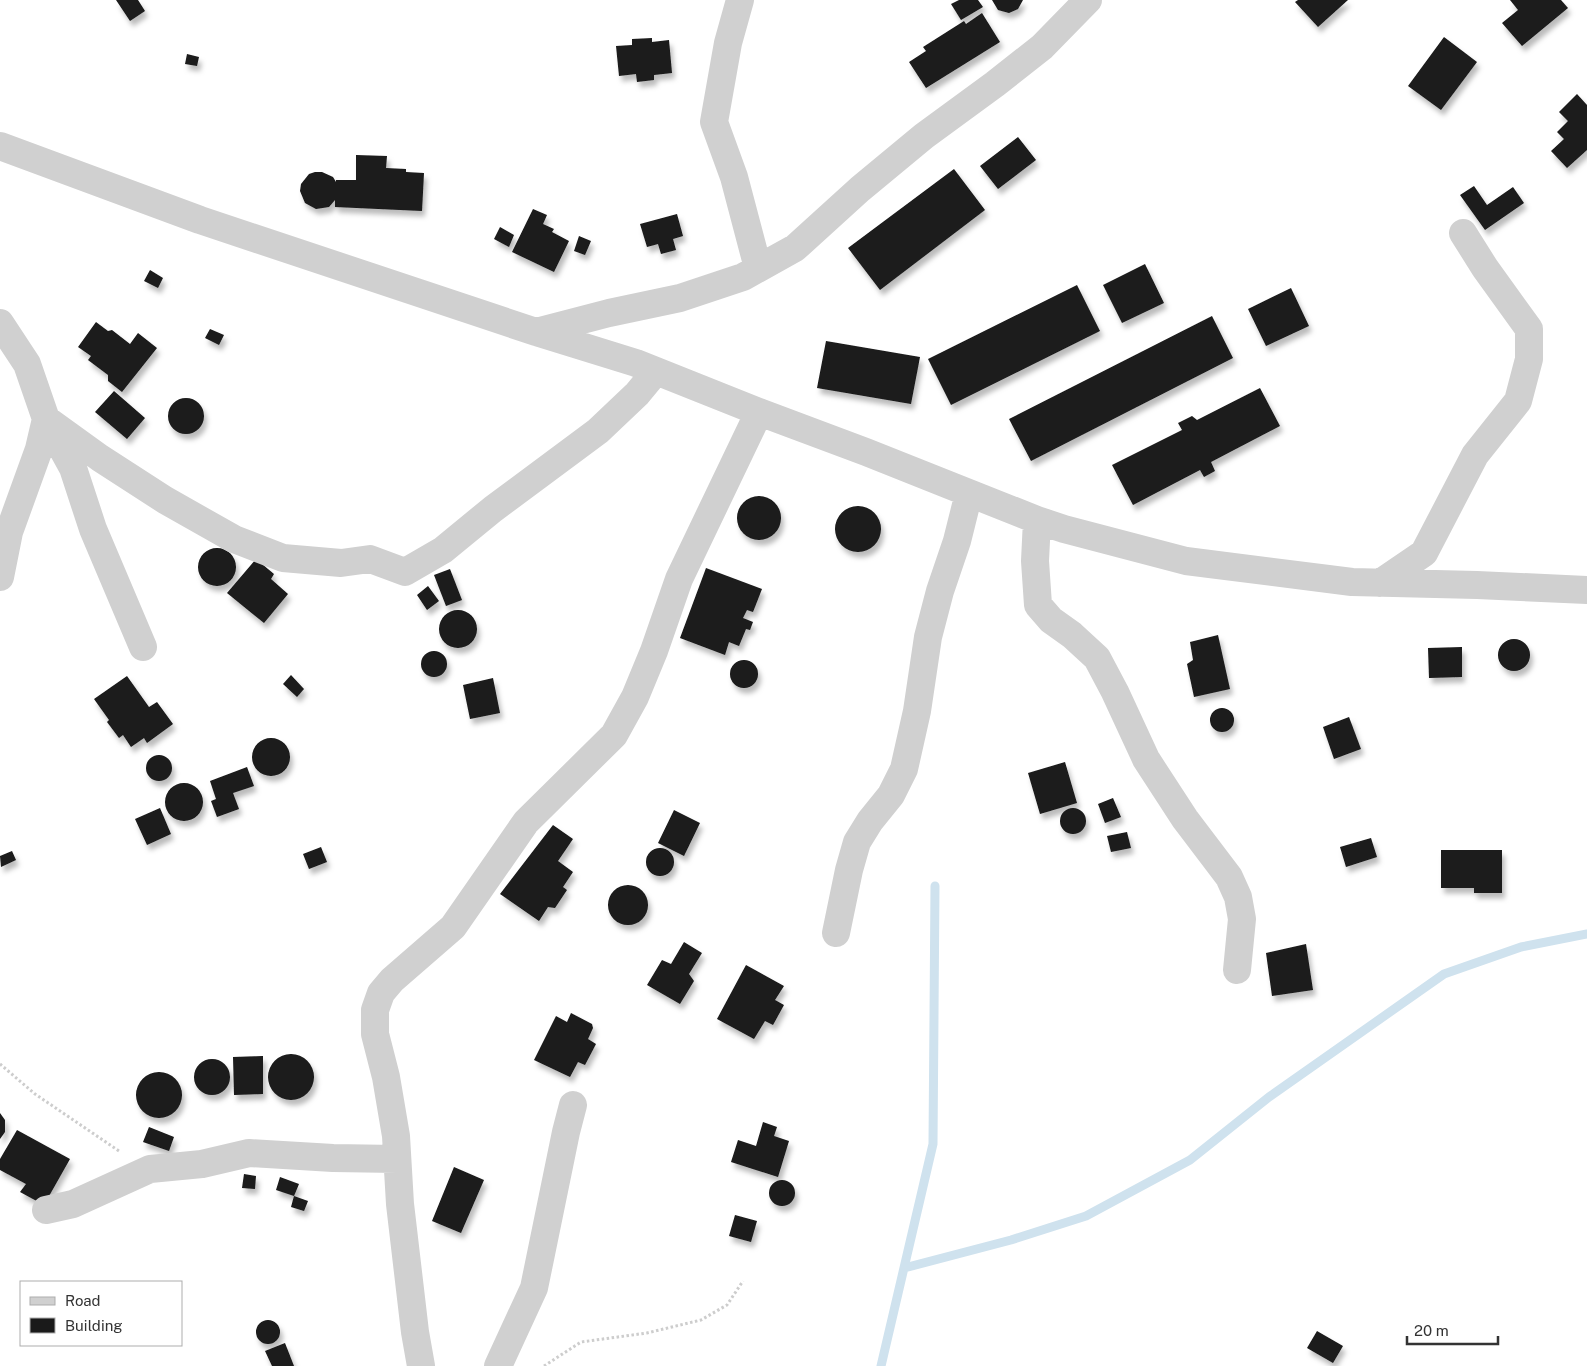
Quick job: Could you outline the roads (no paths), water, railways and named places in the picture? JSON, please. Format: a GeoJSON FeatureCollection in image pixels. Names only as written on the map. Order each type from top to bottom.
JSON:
{"type":"FeatureCollection","features":[{"type":"Feature","properties":{"kind":"street"},"geometry":{"type":"LineString","coordinates":[[740,0],[728,43],[714,122],[734,177],[758,268]]}},
{"type":"Feature","properties":{"kind":"street"},"geometry":{"type":"LineString","coordinates":[[536,332],[609,313],[680,298],[743,277],[794,248],[860,189],[924,136],[1042,47],[1088,0]]}},
{"type":"Feature","properties":{"kind":"street"},"geometry":{"type":"LineString","coordinates":[[0,146],[200,220],[536,332],[636,363],[1037,520],[1186,561],[1352,582],[1587,590]]}},
{"type":"Feature","properties":{"kind":"street"},"geometry":{"type":"LineString","coordinates":[[1380,583],[1424,552],[1475,456],[1518,401],[1529,359],[1529,328],[1462,234]]}},
{"type":"Feature","properties":{"kind":"street"},"geometry":{"type":"LineString","coordinates":[[0,323],[28,364],[46,419],[73,468],[93,529],[143,647]]}},
{"type":"Feature","properties":{"kind":"street"},"geometry":{"type":"LineString","coordinates":[[46,419],[100,458],[165,500],[234,539],[283,558],[341,563],[370,559],[405,572],[443,550],[500,503],[598,431],[637,394],[656,371]]}},
{"type":"Feature","properties":{"kind":"street"},"geometry":{"type":"LineString","coordinates":[[421,1366],[415,1332],[400,1204],[396,1136],[386,1077],[375,1034],[375,1010],[381,993],[392,980],[453,927],[526,822],[614,735],[643,678],[682,571],[759,412]]}},
{"type":"Feature","properties":{"kind":"street"},"geometry":{"type":"LineString","coordinates":[[0,577],[9,532],[39,449],[46,419]]}},
{"type":"Feature","properties":{"kind":"street"},"geometry":{"type":"LineString","coordinates":[[836,933],[857,842],[870,820],[891,795],[904,769],[928,637],[940,591],[957,541],[969,493]]}},
{"type":"Feature","properties":{"kind":"street"},"geometry":{"type":"LineString","coordinates":[[1037,520],[1034,561],[1038,605],[1051,620],[1097,658],[1146,759],[1185,818],[1229,877],[1238,897],[1242,919],[1237,970]]}},
{"type":"Feature","properties":{"kind":"street"},"geometry":{"type":"LineString","coordinates":[[498,1366],[534,1288],[566,1132],[574,1105]]}},
{"type":"Feature","properties":{"kind":"street"},"geometry":{"type":"LineString","coordinates":[[46,1210],[73,1204],[150,1169],[202,1164],[249,1153],[333,1158],[397,1159]]}},
{"type":"Feature","properties":{"kind":"waterway"},"geometry":{"type":"LineString","coordinates":[[881,1366],[933,1144],[935,886]]}},
{"type":"Feature","properties":{"kind":"waterway"},"geometry":{"type":"LineString","coordinates":[[904,1268],[1011,1240],[1086,1216],[1190,1160],[1269,1097],[1444,974],[1521,947],[1587,934]]}}]}
